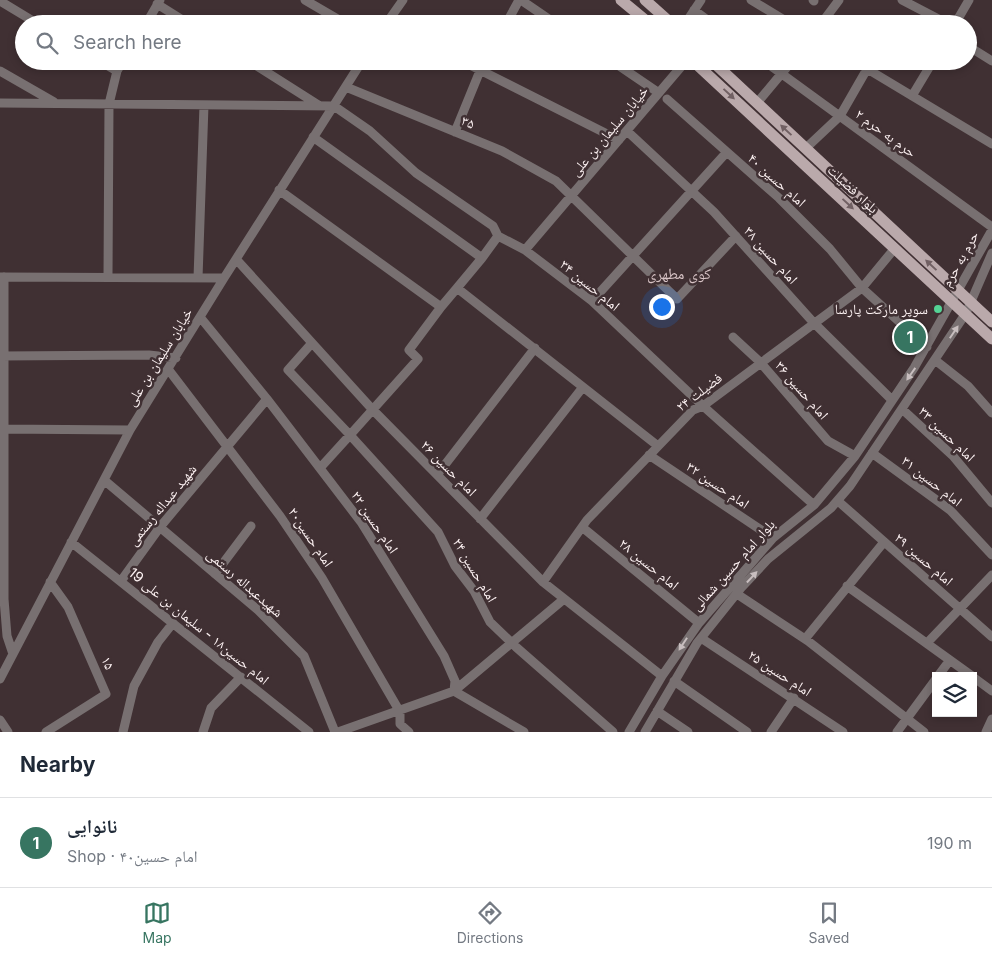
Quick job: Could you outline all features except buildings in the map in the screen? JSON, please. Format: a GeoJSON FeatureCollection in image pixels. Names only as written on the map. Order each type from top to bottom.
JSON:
{"type":"FeatureCollection","features":[{"type":"Feature","properties":{"kind":"main road"},"geometry":{"type":"LineString","coordinates":[[621,0],[639,15]]}},
{"type":"Feature","properties":{"kind":"main road"},"geometry":{"type":"LineString","coordinates":[[645,0],[662,15]]}},
{"type":"Feature","properties":{"kind":"main road","name":"بلوار فضیلت"},"geometry":{"type":"LineString","coordinates":[[703,70],[992,339]]}},
{"type":"Feature","properties":{"kind":"main road","name":"بلوار فضیلت"},"geometry":{"type":"LineString","coordinates":[[722,70],[992,322]]}},
{"type":"Feature","properties":{"kind":"main road"},"geometry":{"type":"LineString","coordinates":[[822,180],[830,171]]}},
{"type":"Feature","properties":{"kind":"street"},"geometry":{"type":"LineString","coordinates":[[305,0],[331,15]]}},
{"type":"Feature","properties":{"kind":"street"},"geometry":{"type":"LineString","coordinates":[[393,15],[402,0]]}},
{"type":"Feature","properties":{"kind":"street"},"geometry":{"type":"LineString","coordinates":[[511,15],[520,0],[542,15]]}},
{"type":"Feature","properties":{"kind":"street"},"geometry":{"type":"LineString","coordinates":[[691,15],[701,0]]}},
{"type":"Feature","properties":{"kind":"street"},"geometry":{"type":"LineString","coordinates":[[751,0],[776,15]]}},
{"type":"Feature","properties":{"kind":"street"},"geometry":{"type":"LineString","coordinates":[[828,15],[839,0]]}},
{"type":"Feature","properties":{"kind":"street"},"geometry":{"type":"LineString","coordinates":[[902,0],[931,15]]}},
{"type":"Feature","properties":{"kind":"street"},"geometry":{"type":"LineString","coordinates":[[961,15],[970,0]]}},
{"type":"Feature","properties":{"kind":"street"},"geometry":{"type":"LineString","coordinates":[[4,2],[24,15]]}},
{"type":"Feature","properties":{"kind":"street"},"geometry":{"type":"LineString","coordinates":[[151,15],[158,2],[176,15]]}},
{"type":"Feature","properties":{"kind":"street"},"geometry":{"type":"LineString","coordinates":[[694,10],[701,15]]}},
{"type":"Feature","properties":{"kind":"street"},"geometry":{"type":"LineString","coordinates":[[977,52],[992,61]]}},
{"type":"Feature","properties":{"kind":"street"},"geometry":{"type":"LineString","coordinates":[[262,70],[320,106]]}},
{"type":"Feature","properties":{"kind":"street","name":"خیابان سلیمان بن علی"},"geometry":{"type":"LineString","coordinates":[[0,680],[130,430],[279,190],[356,70]]}},
{"type":"Feature","properties":{"kind":"street"},"geometry":{"type":"LineString","coordinates":[[455,132],[480,70],[619,140]]}},
{"type":"Feature","properties":{"kind":"street"},"geometry":{"type":"LineString","coordinates":[[625,70],[659,93]]}},
{"type":"Feature","properties":{"kind":"street","name":"خیابان سلیمان بن علی"},"geometry":{"type":"LineString","coordinates":[[525,250],[678,70]]}},
{"type":"Feature","properties":{"kind":"street","name":"حرم به حرم ۲"},"geometry":{"type":"LineString","coordinates":[[776,70],[992,229]]}},
{"type":"Feature","properties":{"kind":"street"},"geometry":{"type":"LineString","coordinates":[[757,103],[785,70]]}},
{"type":"Feature","properties":{"kind":"street"},"geometry":{"type":"LineString","coordinates":[[806,148],[840,116],[866,70]]}},
{"type":"Feature","properties":{"kind":"street"},"geometry":{"type":"LineString","coordinates":[[869,70],[992,144]]}},
{"type":"Feature","properties":{"kind":"street"},"geometry":{"type":"LineString","coordinates":[[912,96],[928,70]]}},
{"type":"Feature","properties":{"kind":"street"},"geometry":{"type":"LineString","coordinates":[[108,276],[109,104],[117,71]]}},
{"type":"Feature","properties":{"kind":"street"},"geometry":{"type":"LineString","coordinates":[[0,72],[57,103]]}},
{"type":"Feature","properties":{"kind":"street","name":"۳۵"},"geometry":{"type":"LineString","coordinates":[[346,87],[502,151],[556,181],[677,299],[736,236]]}},
{"type":"Feature","properties":{"kind":"street","name":"امام حسین ۴۰"},"geometry":{"type":"LineString","coordinates":[[667,99],[779,198],[830,249],[862,288],[927,347]]}},
{"type":"Feature","properties":{"kind":"street"},"geometry":{"type":"LineString","coordinates":[[0,103],[334,106]]}},
{"type":"Feature","properties":{"kind":"street"},"geometry":{"type":"LineString","coordinates":[[198,278],[204,104]]}},
{"type":"Feature","properties":{"kind":"street","name":"امام حسین ۳۴"},"geometry":{"type":"LineString","coordinates":[[334,106],[370,131],[416,174],[493,226],[498,236],[525,250],[592,301],[703,406],[814,506]]}},
{"type":"Feature","properties":{"kind":"street","name":"امام حسین ۳۸"},"geometry":{"type":"LineString","coordinates":[[627,131],[693,192],[814,322],[892,400]]}},
{"type":"Feature","properties":{"kind":"street"},"geometry":{"type":"LineString","coordinates":[[313,137],[482,258]]}},
{"type":"Feature","properties":{"kind":"street"},"geometry":{"type":"LineString","coordinates":[[592,301],[693,192],[726,153]]}},
{"type":"Feature","properties":{"kind":"street"},"geometry":{"type":"LineString","coordinates":[[279,190],[441,307]]}},
{"type":"Feature","properties":{"kind":"street","name":"حرم به حرم"},"geometry":{"type":"LineString","coordinates":[[952,301],[992,229]]}},
{"type":"Feature","properties":{"kind":"street"},"geometry":{"type":"LineString","coordinates":[[320,468],[418,360],[409,350],[498,236]]}},
{"type":"Feature","properties":{"kind":"street","name":"فضیلت ۲۴"},"geometry":{"type":"LineString","coordinates":[[543,582],[582,528],[693,410],[703,406],[862,288],[895,248]]}},
{"type":"Feature","properties":{"kind":"street","name":"حرم به حرم"},"geometry":{"type":"LineString","coordinates":[[966,313],[992,252]]}},
{"type":"Feature","properties":{"kind":"street","name":"امام حسین ۲۶"},"geometry":{"type":"LineString","coordinates":[[236,259],[372,409],[543,582],[662,676]]}},
{"type":"Feature","properties":{"kind":"street"},"geometry":{"type":"LineString","coordinates":[[13,654],[7,636],[2,599],[2,276],[224,278]]}},
{"type":"Feature","properties":{"kind":"street"},"geometry":{"type":"LineString","coordinates":[[458,288],[658,446]]}},
{"type":"Feature","properties":{"kind":"street","name":"بلوار امام حسین شمالی"},"geometry":{"type":"LineString","coordinates":[[629,732],[662,676],[699,623],[773,538],[814,506],[855,456],[927,347],[952,301]]}},
{"type":"Feature","properties":{"kind":"street","name":"بلوار امام حسین شمالی"},"geometry":{"type":"LineString","coordinates":[[645,732],[701,638],[737,594],[768,559],[838,501],[966,313]]}},
{"type":"Feature","properties":{"kind":"street","name":"امام حسین ۲۲"},"geometry":{"type":"LineString","coordinates":[[200,317],[267,399],[361,522],[444,656],[455,681],[454,691]]}},
{"type":"Feature","properties":{"kind":"street","name":"امام حسین ۳۶"},"geometry":{"type":"LineString","coordinates":[[733,337],[760,362],[828,441],[855,456]]}},
{"type":"Feature","properties":{"kind":"street","name":"امام حسین ۲۴"},"geometry":{"type":"LineString","coordinates":[[312,343],[288,370],[350,434],[438,532],[455,566],[474,591],[490,622],[512,644],[613,732]]}},
{"type":"Feature","properties":{"kind":"street"},"geometry":{"type":"LineString","coordinates":[[437,475],[534,348]]}},
{"type":"Feature","properties":{"kind":"street"},"geometry":{"type":"LineString","coordinates":[[2,356],[149,355],[176,358]]}},
{"type":"Feature","properties":{"kind":"street"},"geometry":{"type":"LineString","coordinates":[[935,360],[968,386],[992,413]]}},
{"type":"Feature","properties":{"kind":"street","name":"امام حسین۲۰"},"geometry":{"type":"LineString","coordinates":[[168,369],[280,516],[322,578],[400,712],[400,724],[409,732]]}},
{"type":"Feature","properties":{"kind":"street"},"geometry":{"type":"LineString","coordinates":[[480,519],[583,387]]}},
{"type":"Feature","properties":{"kind":"street","name":"شهید عبداله رستمی"},"geometry":{"type":"LineString","coordinates":[[121,581],[160,527],[267,399]]}},
{"type":"Feature","properties":{"kind":"street","name":"امام حسین ۳۳"},"geometry":{"type":"LineString","coordinates":[[902,409],[953,456],[992,503]]}},
{"type":"Feature","properties":{"kind":"street"},"geometry":{"type":"LineString","coordinates":[[880,419],[890,427]]}},
{"type":"Feature","properties":{"kind":"street"},"geometry":{"type":"LineString","coordinates":[[2,429],[130,430]]}},
{"type":"Feature","properties":{"kind":"street","name":"امام حسین ۳۱"},"geometry":{"type":"LineString","coordinates":[[872,453],[950,510],[992,554]]}},
{"type":"Feature","properties":{"kind":"street","name":"امام حسین ۳۲"},"geometry":{"type":"LineString","coordinates":[[649,455],[773,538]]}},
{"type":"Feature","properties":{"kind":"street","name":"شهیدعبداله رستمی"},"geometry":{"type":"LineString","coordinates":[[104,480],[258,610],[304,656],[337,732]]}},
{"type":"Feature","properties":{"kind":"street","name":"امام حسین ۲۹"},"geometry":{"type":"LineString","coordinates":[[838,501],[992,637]]}},
{"type":"Feature","properties":{"kind":"street"},"geometry":{"type":"LineString","coordinates":[[215,574],[251,526]]}},
{"type":"Feature","properties":{"kind":"street","name":"امام حسین ۲۸"},"geometry":{"type":"LineString","coordinates":[[582,528],[699,623]]}},
{"type":"Feature","properties":{"kind":"street","name":"امام حسین۱۸ - سلیمان بن علی 19"},"geometry":{"type":"LineString","coordinates":[[71,542],[309,732]]}},
{"type":"Feature","properties":{"kind":"street"},"geometry":{"type":"LineString","coordinates":[[805,639],[884,542]]}},
{"type":"Feature","properties":{"kind":"street"},"geometry":{"type":"LineString","coordinates":[[927,644],[992,575]]}},
{"type":"Feature","properties":{"kind":"street","name":"۱۵"},"geometry":{"type":"LineString","coordinates":[[46,732],[106,694],[68,607],[50,582]]}},
{"type":"Feature","properties":{"kind":"street"},"geometry":{"type":"LineString","coordinates":[[847,586],[966,672]]}},
{"type":"Feature","properties":{"kind":"street"},"geometry":{"type":"LineString","coordinates":[[737,594],[805,639],[924,732]]}},
{"type":"Feature","properties":{"kind":"street"},"geometry":{"type":"LineString","coordinates":[[337,732],[400,712],[454,691],[564,599]]}},
{"type":"Feature","properties":{"kind":"street"},"geometry":{"type":"LineString","coordinates":[[123,732],[134,686],[158,642],[173,623]]}},
{"type":"Feature","properties":{"kind":"street","name":"امام حسین ۲۵"},"geometry":{"type":"LineString","coordinates":[[701,638],[843,732]]}},
{"type":"Feature","properties":{"kind":"street"},"geometry":{"type":"LineString","coordinates":[[941,672],[950,660]]}},
{"type":"Feature","properties":{"kind":"street"},"geometry":{"type":"LineString","coordinates":[[203,732],[211,708],[241,677]]}},
{"type":"Feature","properties":{"kind":"street"},"geometry":{"type":"LineString","coordinates":[[977,680],[992,690]]}},
{"type":"Feature","properties":{"kind":"street"},"geometry":{"type":"LineString","coordinates":[[674,682],[747,732]]}},
{"type":"Feature","properties":{"kind":"street"},"geometry":{"type":"LineString","coordinates":[[897,732],[932,684]]}},
{"type":"Feature","properties":{"kind":"street"},"geometry":{"type":"LineString","coordinates":[[454,691],[524,732]]}},
{"type":"Feature","properties":{"kind":"street"},"geometry":{"type":"LineString","coordinates":[[771,732],[794,698]]}},
{"type":"Feature","properties":{"kind":"street"},"geometry":{"type":"LineString","coordinates":[[657,711],[688,732]]}},
{"type":"Feature","properties":{"kind":"street"},"geometry":{"type":"LineString","coordinates":[[986,732],[992,719]]}},
{"type":"Feature","properties":{"kind":"street"},"geometry":{"type":"LineString","coordinates":[[0,720],[8,732]]}},
{"type":"Feature","properties":{"kind":"place","name":"سوپر مارکت پارسا"},"geometry":{"type":"Point","coordinates":[938,309]}},
{"type":"Feature","properties":{"kind":"place","name":"نانوایی"},"geometry":{"type":"Point","coordinates":[910,337]}},
{"type":"Feature","properties":{"kind":"district","name":"کوی مطهری"},"geometry":{"type":"Point","coordinates":[679,274]}}]}
